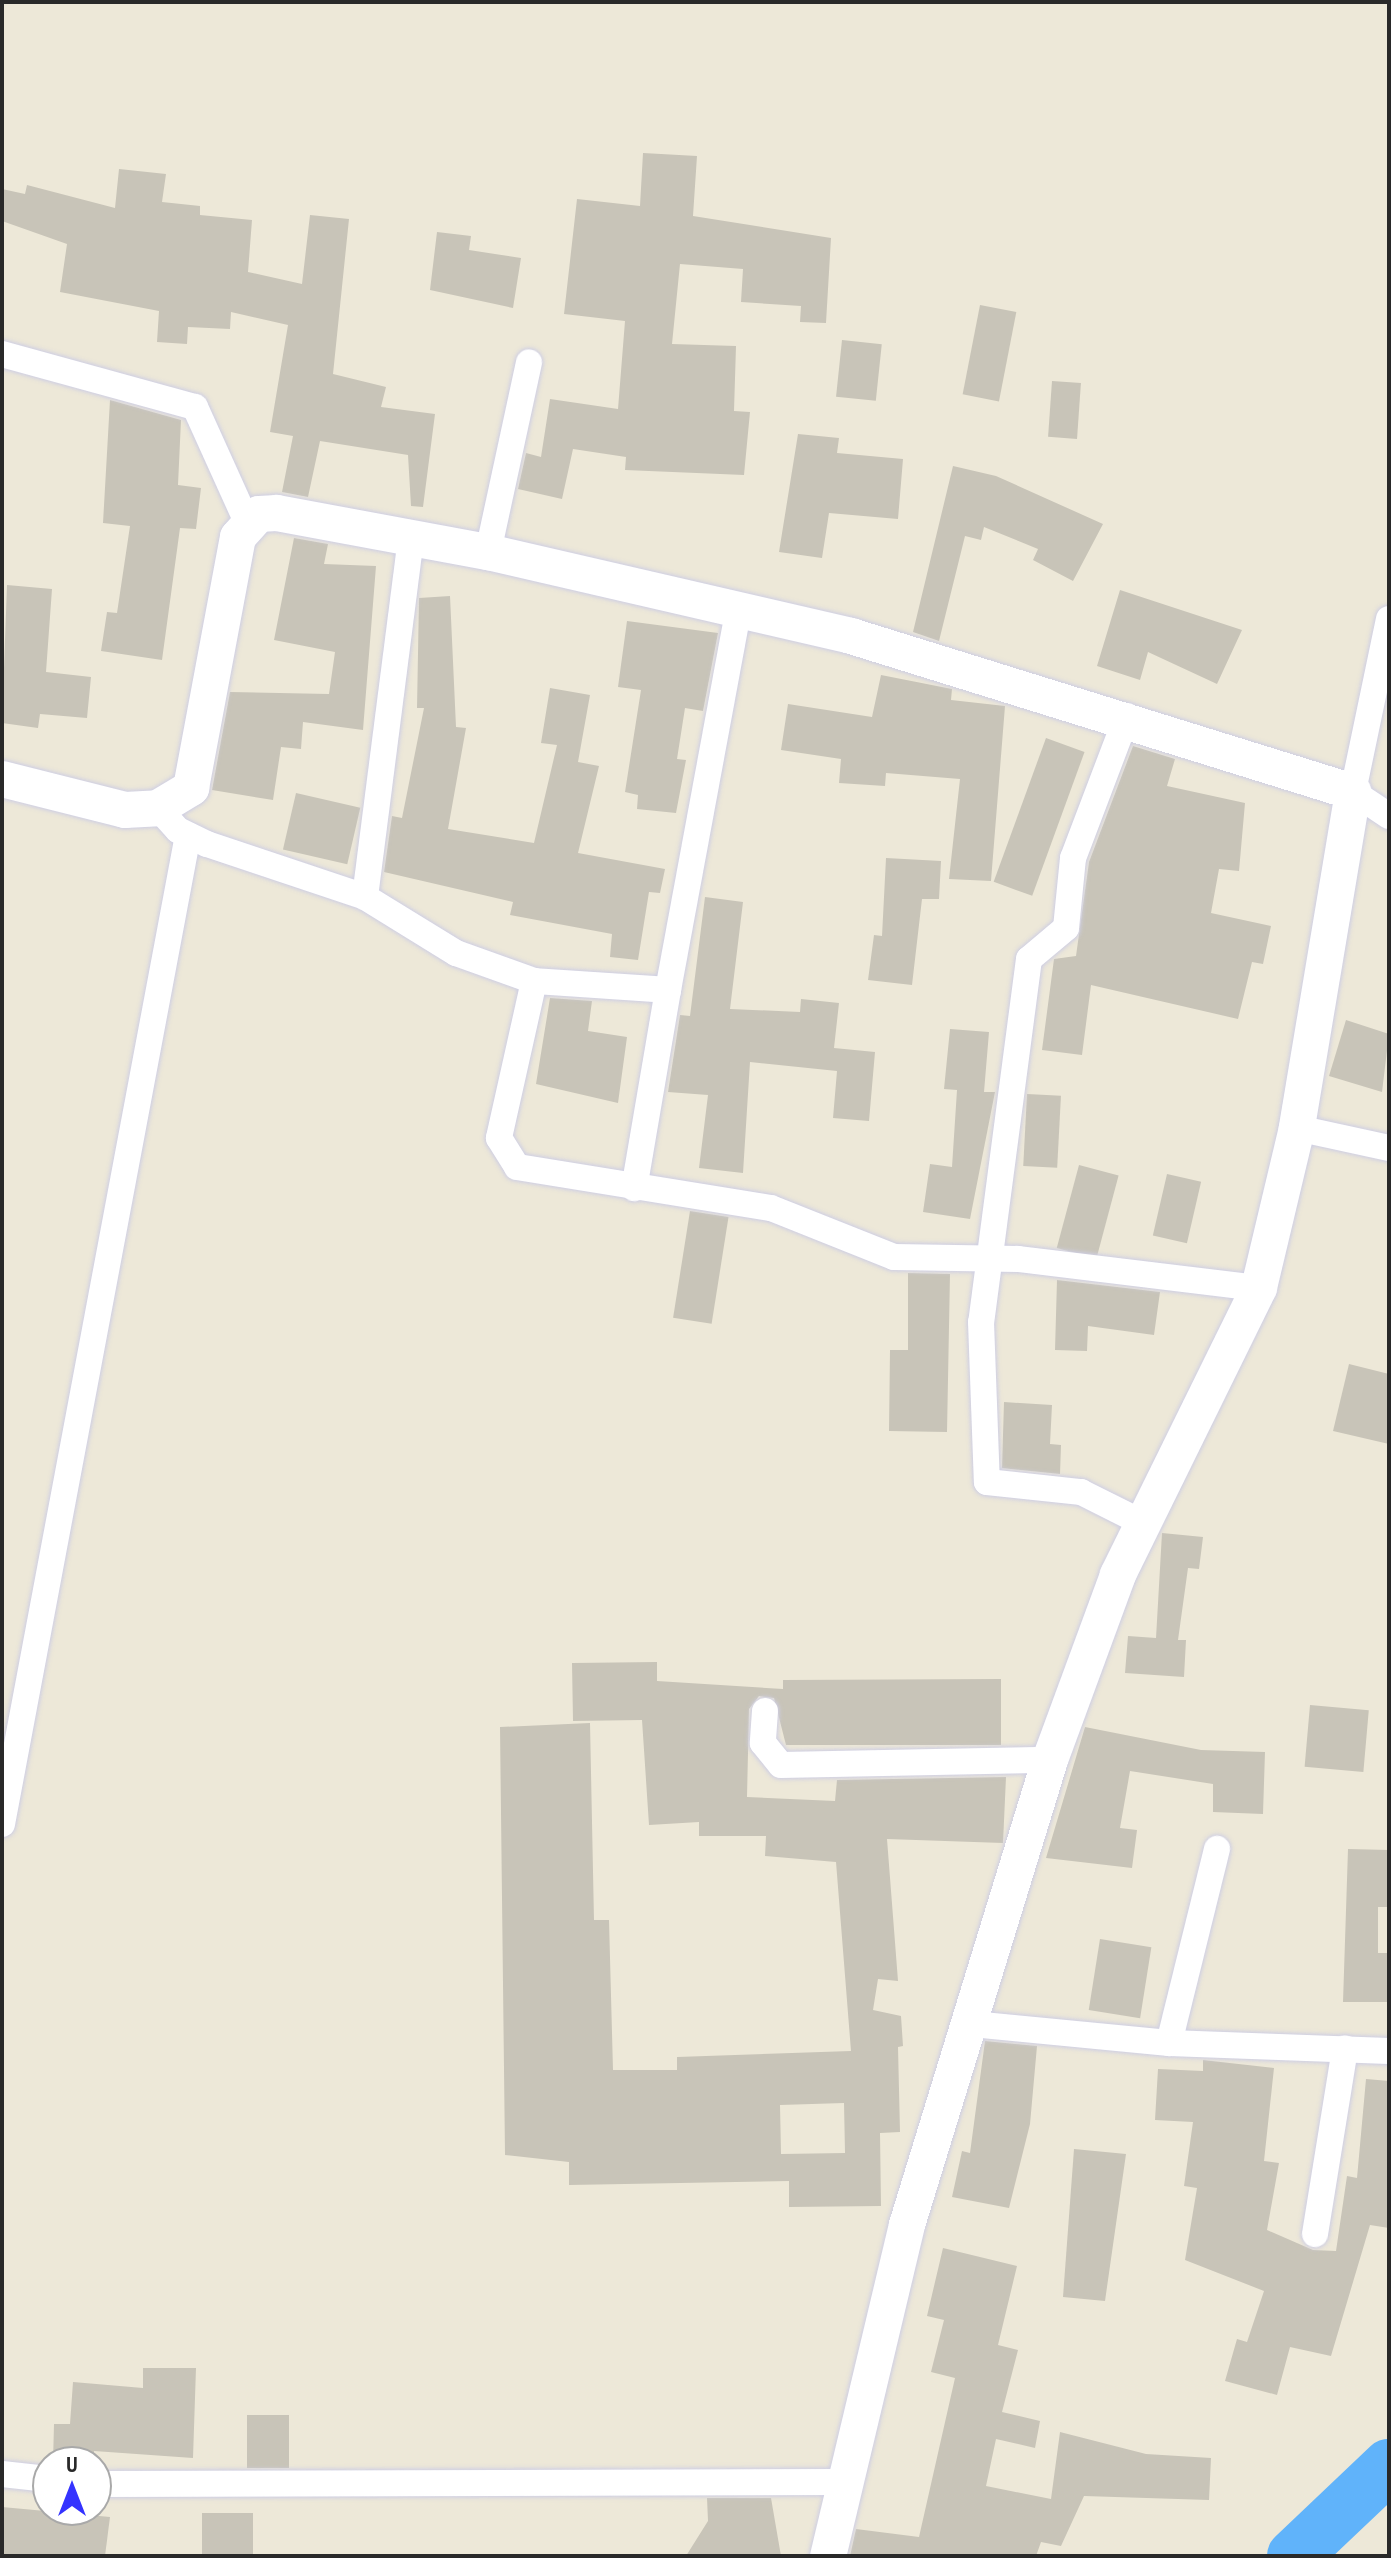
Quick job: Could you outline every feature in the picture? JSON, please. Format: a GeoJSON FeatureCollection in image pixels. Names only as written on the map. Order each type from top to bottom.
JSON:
{"type":"FeatureCollection","features":[{"type":"Feature","properties":{"kind":"street"},"geometry":{"type":"LineString","coordinates":[[2,354],[195,407],[247,522]]}},
{"type":"Feature","properties":{"kind":"street"},"geometry":{"type":"LineString","coordinates":[[488,552],[529,362]]}},
{"type":"Feature","properties":{"kind":"street"},"geometry":{"type":"LineString","coordinates":[[2,779],[125,810],[158,808],[191,788],[201,763],[234,551],[247,522],[259,514],[299,514],[488,552],[738,611],[1127,716],[1353,792],[1389,816]]}},
{"type":"Feature","properties":{"kind":"street"},"geometry":{"type":"LineString","coordinates":[[365,897],[411,537]]}},
{"type":"Feature","properties":{"kind":"street"},"geometry":{"type":"LineString","coordinates":[[634,1188],[738,611]]}},
{"type":"Feature","properties":{"kind":"street"},"geometry":{"type":"LineString","coordinates":[[828,2556],[842,2482],[907,2225],[972,2024],[1050,1760],[1143,1523],[1259,1288],[1297,1128],[1353,792],[1389,619]]}},
{"type":"Feature","properties":{"kind":"street"},"geometry":{"type":"LineString","coordinates":[[1127,716],[1073,858],[1066,928],[1029,959],[985,1259],[987,1482],[1081,1492],[1143,1523]]}},
{"type":"Feature","properties":{"kind":"street"},"geometry":{"type":"LineString","coordinates":[[158,808],[188,835],[365,897],[456,953],[534,981],[668,990]]}},
{"type":"Feature","properties":{"kind":"street"},"geometry":{"type":"LineString","coordinates":[[2,1824],[188,835]]}},
{"type":"Feature","properties":{"kind":"street"},"geometry":{"type":"LineString","coordinates":[[534,981],[499,1138],[504,1155],[532,1173],[771,1208],[894,1257],[985,1259],[1259,1288]]}},
{"type":"Feature","properties":{"kind":"street"},"geometry":{"type":"LineString","coordinates":[[1297,1128],[1389,1148]]}},
{"type":"Feature","properties":{"kind":"street"},"geometry":{"type":"LineString","coordinates":[[765,1711],[763,1743],[781,1765],[1050,1760]]}},
{"type":"Feature","properties":{"kind":"street"},"geometry":{"type":"LineString","coordinates":[[1169,2043],[1217,1849]]}},
{"type":"Feature","properties":{"kind":"street"},"geometry":{"type":"LineString","coordinates":[[972,2024],[1169,2043],[1389,2051]]}},
{"type":"Feature","properties":{"kind":"street"},"geometry":{"type":"LineString","coordinates":[[1315,2234],[1345,2048]]}},
{"type":"Feature","properties":{"kind":"street"},"geometry":{"type":"LineString","coordinates":[[2,2474],[32,2477]]}},
{"type":"Feature","properties":{"kind":"street"},"geometry":{"type":"LineString","coordinates":[[112,2484],[842,2482]]}},
{"type":"Feature","properties":{"kind":"building"},"geometry":{"type":"Polygon","coordinates":[[[643,153],[697,156],[693,216],[831,238],[826,323],[800,322],[801,306],[741,302],[743,269],[680,264],[672,344],[736,346],[734,411],[750,412],[744,475],[625,470],[626,457],[573,449],[562,499],[518,489],[526,453],[541,457],[550,399],[618,409],[625,321],[564,314],[577,199],[640,206],[643,153]]]}},
{"type":"Feature","properties":{"kind":"building"},"geometry":{"type":"Polygon","coordinates":[[[119,169],[166,174],[162,202],[200,206],[200,215],[252,220],[248,272],[302,284],[310,215],[349,219],[333,374],[386,387],[381,407],[435,414],[423,507],[411,506],[408,455],[320,441],[308,497],[282,492],[293,436],[270,432],[288,325],[231,312],[230,329],[188,327],[187,344],[157,342],[159,311],[60,292],[67,244],[2,221],[2,189],[25,194],[27,185],[115,208],[119,169]]]}},
{"type":"Feature","properties":{"kind":"building"},"geometry":{"type":"Polygon","coordinates":[[[437,232],[471,236],[469,250],[521,258],[513,308],[430,290],[437,232]]]}},
{"type":"Feature","properties":{"kind":"building"},"geometry":{"type":"Polygon","coordinates":[[[980,305],[1016,312],[999,401],[963,394],[980,305]]]}},
{"type":"Feature","properties":{"kind":"building"},"geometry":{"type":"Polygon","coordinates":[[[842,340],[882,344],[876,401],[836,397],[842,340]]]}},
{"type":"Feature","properties":{"kind":"building"},"geometry":{"type":"Polygon","coordinates":[[[1052,381],[1081,383],[1077,439],[1048,437],[1052,381]]]}},
{"type":"Feature","properties":{"kind":"building"},"geometry":{"type":"Polygon","coordinates":[[[110,400],[181,420],[178,485],[201,488],[196,529],[180,528],[162,660],[101,651],[107,612],[117,613],[130,526],[103,523],[110,400]]]}},
{"type":"Feature","properties":{"kind":"building"},"geometry":{"type":"Polygon","coordinates":[[[798,434],[839,438],[837,453],[903,459],[898,519],[829,513],[822,558],[779,552],[798,434]]]}},
{"type":"Feature","properties":{"kind":"building"},"geometry":{"type":"Polygon","coordinates":[[[953,466],[996,476],[1103,524],[1073,581],[1033,560],[1038,549],[984,527],[981,540],[965,536],[939,641],[913,632],[953,466]]]}},
{"type":"Feature","properties":{"kind":"building"},"geometry":{"type":"Polygon","coordinates":[[[294,538],[328,544],[324,564],[376,566],[363,730],[303,722],[301,749],[281,747],[273,800],[212,790],[230,692],[329,694],[335,652],[274,640],[294,538]]]}},
{"type":"Feature","properties":{"kind":"building"},"geometry":{"type":"Polygon","coordinates":[[[7,585],[52,589],[46,672],[91,677],[87,718],[40,714],[38,728],[2,723],[7,585]]]}},
{"type":"Feature","properties":{"kind":"building"},"geometry":{"type":"Polygon","coordinates":[[[1120,590],[1242,630],[1217,684],[1148,652],[1140,680],[1097,666],[1120,590]]]}},
{"type":"Feature","properties":{"kind":"building"},"geometry":{"type":"Polygon","coordinates":[[[450,596],[456,727],[466,728],[448,829],[534,843],[557,745],[541,743],[550,688],[590,695],[578,762],[599,766],[578,853],[665,869],[660,893],[649,892],[638,960],[610,957],[612,934],[510,915],[513,902],[384,872],[392,816],[402,818],[424,708],[417,708],[419,598],[450,596]]]}},
{"type":"Feature","properties":{"kind":"building"},"geometry":{"type":"Polygon","coordinates":[[[627,621],[718,633],[703,711],[685,708],[677,759],[686,760],[676,813],[637,809],[638,795],[625,792],[641,690],[618,687],[627,621]]]}},
{"type":"Feature","properties":{"kind":"building"},"geometry":{"type":"Polygon","coordinates":[[[881,675],[952,689],[951,700],[1005,706],[991,881],[949,879],[960,779],[886,773],[885,786],[839,783],[841,759],[781,750],[788,704],[872,717],[881,675]]]}},
{"type":"Feature","properties":{"kind":"building"},"geometry":{"type":"Polygon","coordinates":[[[1046,738],[1085,752],[1032,896],[994,882],[1046,738]]]}},
{"type":"Feature","properties":{"kind":"building"},"geometry":{"type":"Polygon","coordinates":[[[1133,746],[1175,759],[1167,786],[1245,803],[1239,871],[1219,869],[1211,913],[1271,926],[1263,964],[1252,962],[1238,1019],[1091,985],[1082,1055],[1042,1050],[1054,959],[1076,956],[1089,862],[1133,746]]]}},
{"type":"Feature","properties":{"kind":"building"},"geometry":{"type":"Polygon","coordinates":[[[296,793],[360,808],[347,864],[283,850],[296,793]]]}},
{"type":"Feature","properties":{"kind":"building"},"geometry":{"type":"Polygon","coordinates":[[[886,858],[941,861],[939,899],[922,899],[912,985],[868,980],[874,935],[882,936],[886,858]]]}},
{"type":"Feature","properties":{"kind":"building"},"geometry":{"type":"Polygon","coordinates":[[[705,897],[743,902],[730,1009],[800,1012],[801,999],[839,1003],[834,1048],[875,1052],[869,1121],[833,1118],[837,1071],[750,1062],[743,1173],[699,1168],[708,1095],[668,1092],[680,1015],[690,1016],[705,897]]]}},
{"type":"Feature","properties":{"kind":"building"},"geometry":{"type":"Polygon","coordinates":[[[550,998],[592,1001],[588,1031],[627,1037],[618,1103],[536,1084],[550,998]]]}},
{"type":"Feature","properties":{"kind":"building"},"geometry":{"type":"Polygon","coordinates":[[[1346,1020],[1389,1034],[1382,1092],[1329,1076],[1346,1020]]]}},
{"type":"Feature","properties":{"kind":"building"},"geometry":{"type":"Polygon","coordinates":[[[950,1029],[989,1032],[984,1092],[995,1092],[970,1219],[923,1212],[930,1164],[952,1167],[957,1090],[944,1089],[950,1029]]]}},
{"type":"Feature","properties":{"kind":"building"},"geometry":{"type":"Polygon","coordinates":[[[1027,1094],[1061,1096],[1057,1168],[1023,1166],[1027,1094]]]}},
{"type":"Feature","properties":{"kind":"building"},"geometry":{"type":"Polygon","coordinates":[[[1079,1165],[1119,1176],[1096,1259],[1057,1248],[1079,1165]]]}},
{"type":"Feature","properties":{"kind":"building"},"geometry":{"type":"Polygon","coordinates":[[[1167,1174],[1201,1182],[1187,1243],[1153,1235],[1167,1174]]]}},
{"type":"Feature","properties":{"kind":"building"},"geometry":{"type":"Polygon","coordinates":[[[690,1211],[729,1217],[712,1324],[673,1318],[690,1211]]]}},
{"type":"Feature","properties":{"kind":"building"},"geometry":{"type":"Polygon","coordinates":[[[908,1273],[950,1274],[947,1432],[889,1431],[890,1350],[908,1350],[908,1273]]]}},
{"type":"Feature","properties":{"kind":"building"},"geometry":{"type":"Polygon","coordinates":[[[1057,1280],[1160,1292],[1154,1335],[1088,1326],[1087,1351],[1055,1350],[1057,1280]]]}},
{"type":"Feature","properties":{"kind":"building"},"geometry":{"type":"Polygon","coordinates":[[[1349,1364],[1389,1374],[1389,1444],[1333,1431],[1349,1364]]]}},
{"type":"Feature","properties":{"kind":"building"},"geometry":{"type":"Polygon","coordinates":[[[1004,1402],[1052,1405],[1050,1444],[1061,1445],[1060,1474],[1002,1468],[1004,1402]]]}},
{"type":"Feature","properties":{"kind":"building"},"geometry":{"type":"Polygon","coordinates":[[[1162,1533],[1203,1537],[1199,1569],[1188,1568],[1178,1640],[1186,1640],[1184,1677],[1125,1673],[1128,1636],[1156,1638],[1162,1533]]]}},
{"type":"Feature","properties":{"kind":"building"},"geometry":{"type":"Polygon","coordinates":[[[657,1662],[657,1681],[783,1689],[783,1680],[1001,1679],[1001,1745],[786,1745],[774,1698],[759,1696],[749,1709],[747,1797],[835,1801],[837,1780],[1006,1777],[1003,1843],[887,1839],[898,1981],[878,1979],[873,2010],[901,2016],[903,2046],[898,2047],[900,2132],[880,2133],[881,2206],[789,2207],[789,2181],[569,2185],[569,2162],[505,2155],[500,1727],[590,1723],[594,1920],[609,1920],[613,2070],[677,2070],[677,2057],[851,2051],[836,1862],[765,1856],[766,1836],[699,1836],[699,1822],[649,1825],[642,1720],[573,1721],[572,1663],[657,1662]],[[844,2103],[780,2105],[781,2154],[845,2153],[844,2103]]]}},
{"type":"Feature","properties":{"kind":"building"},"geometry":{"type":"Polygon","coordinates":[[[1310,1705],[1369,1710],[1363,1772],[1305,1767],[1310,1705]]]}},
{"type":"Feature","properties":{"kind":"building"},"geometry":{"type":"Polygon","coordinates":[[[1085,1727],[1201,1750],[1265,1752],[1263,1814],[1213,1812],[1213,1784],[1130,1771],[1120,1828],[1137,1830],[1132,1868],[1046,1858],[1085,1727]]]}},
{"type":"Feature","properties":{"kind":"building"},"geometry":{"type":"Polygon","coordinates":[[[1348,1849],[1389,1850],[1389,1907],[1378,1907],[1378,1953],[1389,1953],[1389,2002],[1343,2002],[1348,1849]]]}},
{"type":"Feature","properties":{"kind":"building"},"geometry":{"type":"Polygon","coordinates":[[[1100,1939],[1151,1947],[1140,2018],[1089,2010],[1100,1939]]]}},
{"type":"Feature","properties":{"kind":"building"},"geometry":{"type":"Polygon","coordinates":[[[985,2041],[1037,2046],[1030,2124],[1009,2208],[952,2197],[962,2151],[970,2153],[985,2041]]]}},
{"type":"Feature","properties":{"kind":"building"},"geometry":{"type":"Polygon","coordinates":[[[1203,2060],[1274,2068],[1264,2161],[1279,2163],[1267,2230],[1313,2250],[1336,2251],[1347,2176],[1357,2178],[1366,2079],[1389,2081],[1389,2228],[1370,2225],[1331,2356],[1290,2347],[1277,2395],[1225,2381],[1237,2339],[1247,2342],[1264,2291],[1185,2260],[1197,2188],[1184,2186],[1193,2122],[1155,2120],[1158,2069],[1203,2071],[1203,2060]]]}},
{"type":"Feature","properties":{"kind":"building"},"geometry":{"type":"Polygon","coordinates":[[[1074,2149],[1126,2154],[1105,2301],[1063,2297],[1074,2149]]]}},
{"type":"Feature","properties":{"kind":"building"},"geometry":{"type":"Polygon","coordinates":[[[943,2248],[1017,2266],[998,2345],[1018,2350],[1002,2412],[1040,2421],[1035,2448],[996,2439],[986,2486],[1051,2499],[1060,2432],[1146,2454],[1211,2458],[1209,2500],[1084,2496],[1061,2546],[1041,2542],[1036,2556],[850,2556],[856,2529],[919,2537],[955,2378],[931,2372],[944,2320],[927,2316],[943,2248]]]}},
{"type":"Feature","properties":{"kind":"building"},"geometry":{"type":"Polygon","coordinates":[[[143,2368],[196,2368],[193,2458],[112,2452],[112,2446],[53,2446],[54,2424],[70,2424],[73,2382],[143,2388],[143,2368]]]}},
{"type":"Feature","properties":{"kind":"building"},"geometry":{"type":"Polygon","coordinates":[[[247,2415],[289,2415],[289,2468],[247,2468],[247,2415]]]}},
{"type":"Feature","properties":{"kind":"building"},"geometry":{"type":"Polygon","coordinates":[[[707,2498],[771,2498],[781,2556],[686,2556],[708,2521],[707,2498]]]}},
{"type":"Feature","properties":{"kind":"building"},"geometry":{"type":"Polygon","coordinates":[[[2,2507],[32,2510],[32,2526],[109,2526],[105,2556],[2,2556],[2,2507]]]}},
{"type":"Feature","properties":{"kind":"building"},"geometry":{"type":"Polygon","coordinates":[[[202,2513],[253,2513],[253,2556],[202,2556],[202,2513]]]}},
{"type":"Feature","properties":{"kind":"waterway"},"geometry":{"type":"LineString","coordinates":[[1294,2556],[1389,2466]]}}]}
